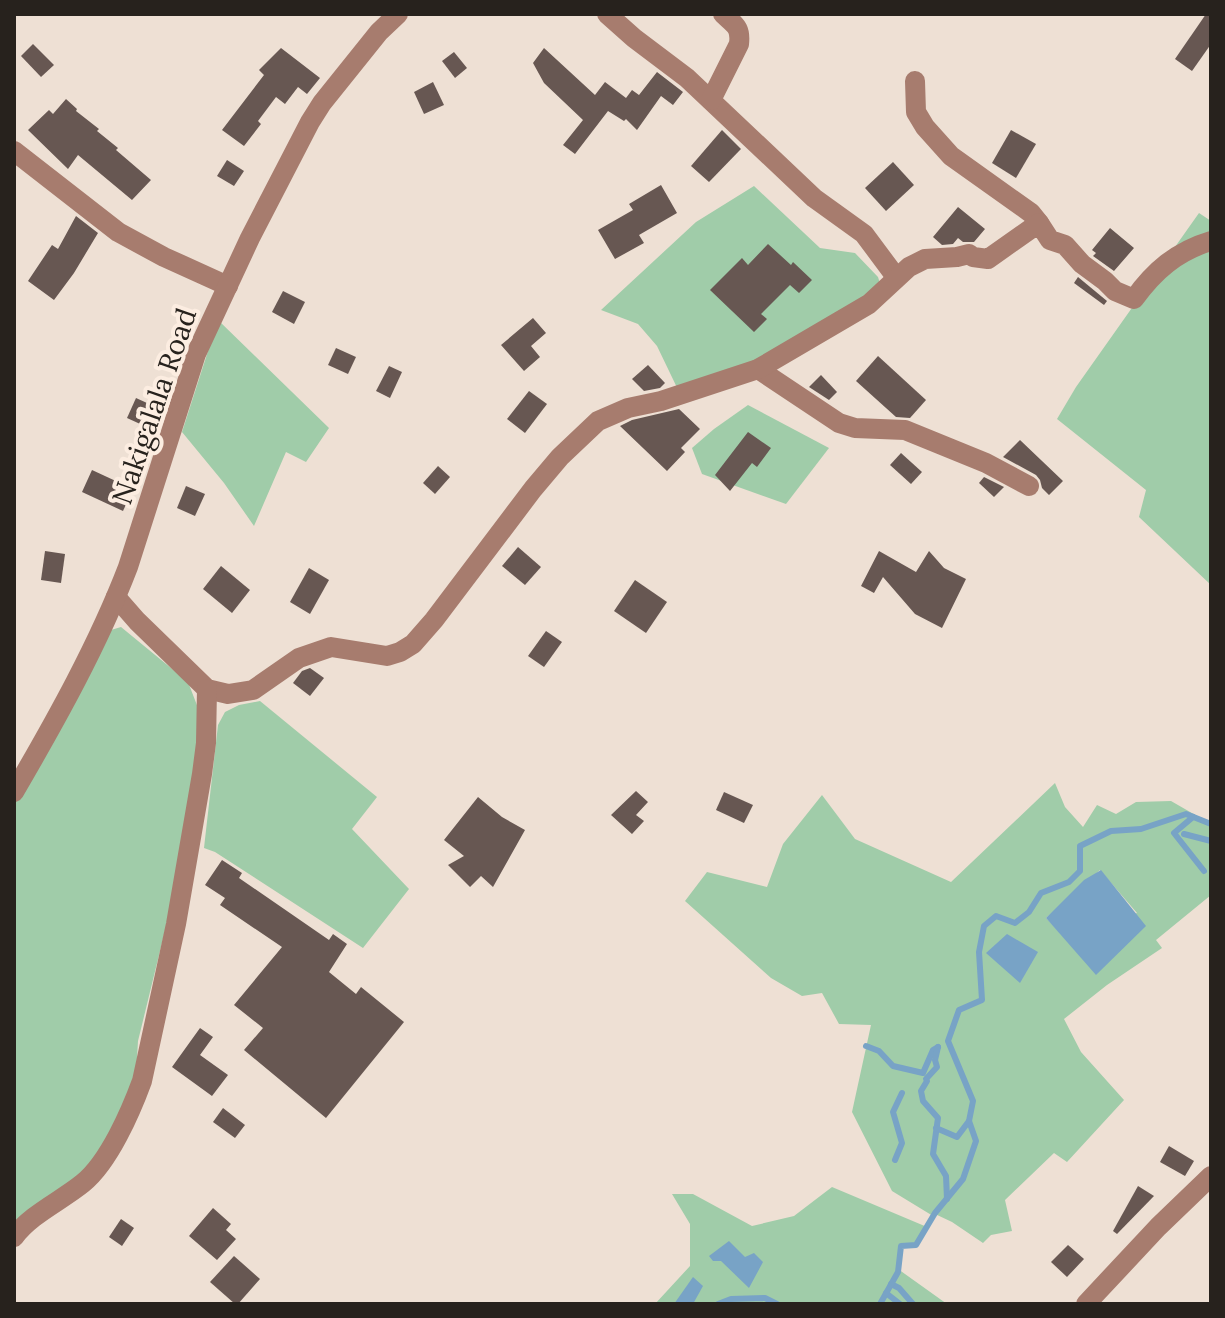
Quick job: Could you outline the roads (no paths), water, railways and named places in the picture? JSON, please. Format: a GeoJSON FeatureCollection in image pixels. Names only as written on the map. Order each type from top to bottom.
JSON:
{"type":"FeatureCollection","features":[{"type":"Feature","properties":{"kind":"street","name":"Nakigalala Road"},"geometry":{"type":"LineString","coordinates":[[14,792],[53,726],[116,597],[196,354],[250,238],[322,103],[379,32],[398,14]]}},
{"type":"Feature","properties":{"kind":"street"},"geometry":{"type":"LineString","coordinates":[[607,14],[687,78],[814,198],[864,234],[896,277]]}},
{"type":"Feature","properties":{"kind":"street"},"geometry":{"type":"LineString","coordinates":[[711,100],[739,44],[738,27],[723,14]]}},
{"type":"Feature","properties":{"kind":"street"},"geometry":{"type":"LineString","coordinates":[[915,81],[916,112],[951,156],[1031,213],[1050,240],[1065,245],[1082,264],[1115,291],[1134,299],[1151,276],[1172,258],[1211,241]]}},
{"type":"Feature","properties":{"kind":"street"},"geometry":{"type":"LineString","coordinates":[[14,151],[118,232],[228,286]]}},
{"type":"Feature","properties":{"kind":"street"},"geometry":{"type":"LineString","coordinates":[[116,597],[207,689],[228,694],[253,690],[299,658],[331,647],[387,656],[400,652],[413,644],[434,620],[560,457],[598,421],[628,408],[661,401],[758,369],[869,304],[909,267],[925,259],[969,254],[988,259],[1039,223]]}},
{"type":"Feature","properties":{"kind":"street"},"geometry":{"type":"LineString","coordinates":[[758,369],[839,423],[855,428],[905,430],[986,463],[1029,486]]}},
{"type":"Feature","properties":{"kind":"street"},"geometry":{"type":"LineString","coordinates":[[14,1237],[33,1219],[87,1180],[134,1104],[142,1081],[176,924],[202,774],[207,689]]}},
{"type":"Feature","properties":{"kind":"street"},"geometry":{"type":"LineString","coordinates":[[1086,1304],[1211,1176]]}},
{"type":"Feature","properties":{"kind":"water"},"geometry":{"type":"Polygon","coordinates":[[[1101,870],[1146,926],[1096,975],[1046,918],[1084,880],[1101,870]]]}},
{"type":"Feature","properties":{"kind":"water"},"geometry":{"type":"Polygon","coordinates":[[[1007,934],[1038,952],[1020,983],[986,953],[1007,934]]]}},
{"type":"Feature","properties":{"kind":"water"},"geometry":{"type":"Polygon","coordinates":[[[729,1241],[745,1257],[754,1253],[763,1262],[749,1288],[721,1261],[713,1261],[709,1256],[729,1241]]]}},
{"type":"Feature","properties":{"kind":"water"},"geometry":{"type":"Polygon","coordinates":[[[693,1277],[703,1286],[693,1304],[674,1304],[693,1277]]]}},
{"type":"Feature","properties":{"kind":"waterway"},"geometry":{"type":"LineString","coordinates":[[880,1304],[898,1272],[901,1246],[916,1245],[935,1213],[963,1179],[976,1141],[969,1121],[973,1101],[948,1041],[959,1010],[982,1000],[979,952],[984,926],[996,916],[1015,923],[1029,912],[1041,893],[1069,882],[1080,871],[1080,846],[1111,831],[1141,829],[1186,814],[1211,824]]}},
{"type":"Feature","properties":{"kind":"waterway"},"geometry":{"type":"LineString","coordinates":[[1193,817],[1174,833],[1204,871]]}},
{"type":"Feature","properties":{"kind":"waterway"},"geometry":{"type":"LineString","coordinates":[[1184,834],[1211,841]]}},
{"type":"Feature","properties":{"kind":"waterway"},"geometry":{"type":"LineString","coordinates":[[866,1046],[879,1051],[893,1066],[923,1073],[933,1050],[938,1047]]}},
{"type":"Feature","properties":{"kind":"waterway"},"geometry":{"type":"LineString","coordinates":[[938,1047],[937,1067],[926,1079],[921,1091],[923,1101],[938,1118],[933,1154],[946,1176],[947,1199]]}},
{"type":"Feature","properties":{"kind":"waterway"},"geometry":{"type":"LineString","coordinates":[[895,1160],[902,1143],[893,1112],[902,1093]]}},
{"type":"Feature","properties":{"kind":"waterway"},"geometry":{"type":"LineString","coordinates":[[936,1128],[957,1137],[969,1121]]}},
{"type":"Feature","properties":{"kind":"waterway"},"geometry":{"type":"LineString","coordinates":[[891,1284],[899,1288],[913,1304]]}},
{"type":"Feature","properties":{"kind":"waterway"},"geometry":{"type":"LineString","coordinates":[[886,1293],[900,1304]]}},
{"type":"Feature","properties":{"kind":"waterway"},"geometry":{"type":"LineString","coordinates":[[718,1304],[731,1299],[765,1298],[777,1304]]}}]}
